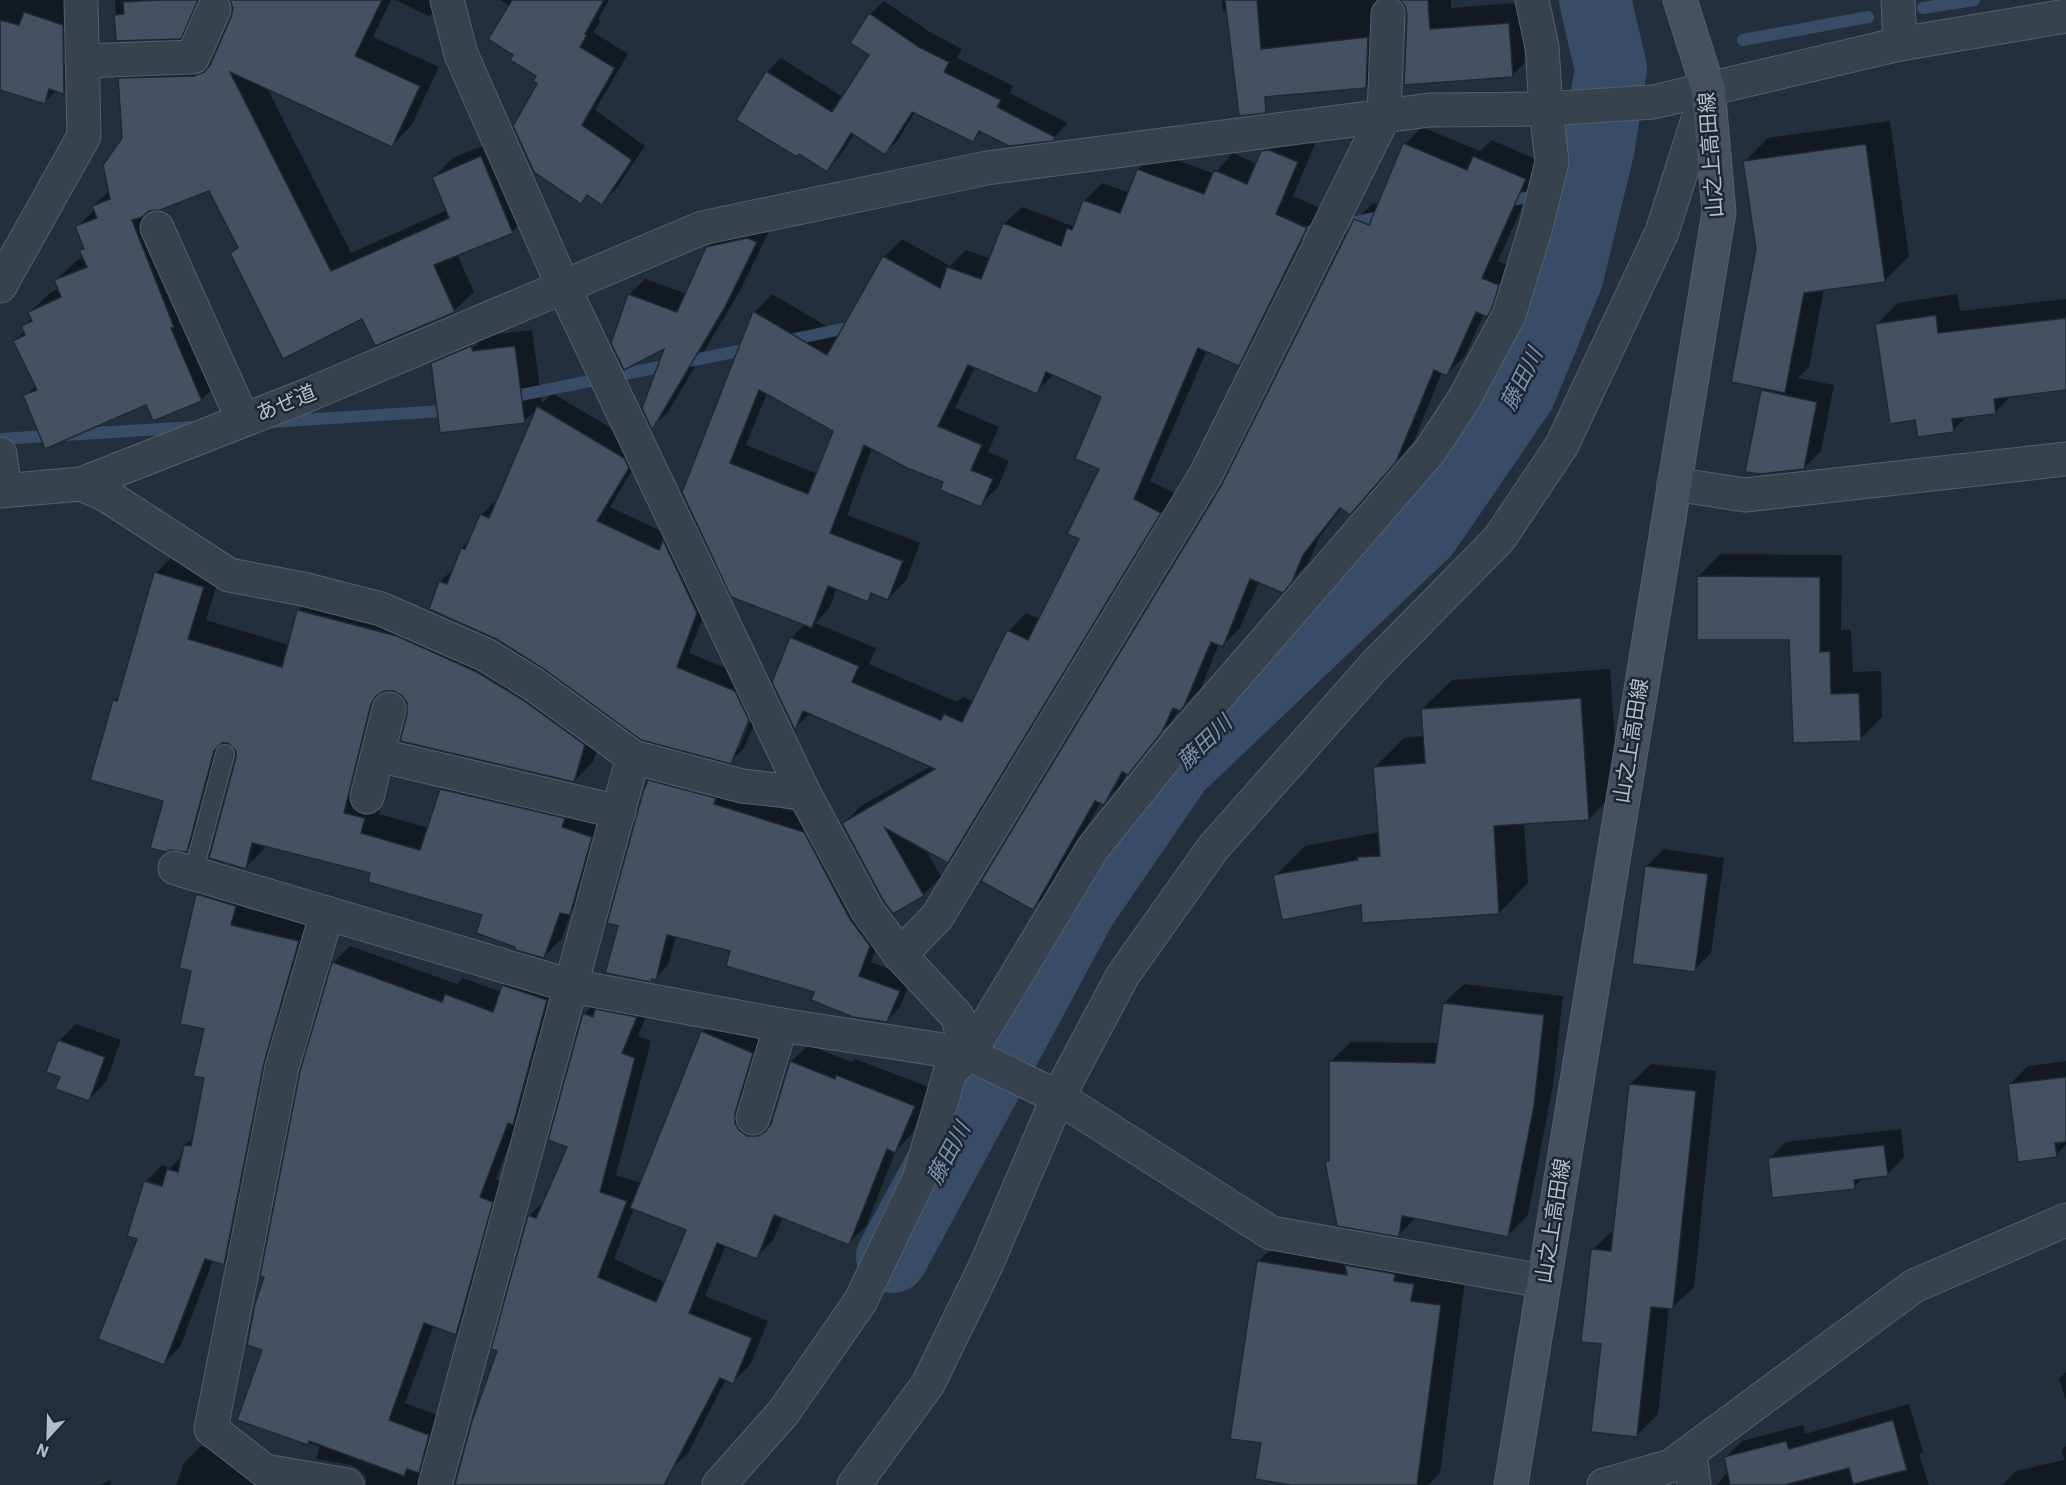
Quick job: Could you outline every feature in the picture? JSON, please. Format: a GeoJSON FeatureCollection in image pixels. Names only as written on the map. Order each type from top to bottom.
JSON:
{"type":"FeatureCollection","features":[{"type":"Feature","properties":{"kind":"street"},"geometry":{"type":"LineString","coordinates":[[447,0],[461,54],[563,286],[804,793],[867,910],[900,955],[957,1016],[978,1059]]}},
{"type":"Feature","properties":{"kind":"street"},"geometry":{"type":"LineString","coordinates":[[719,1485],[783,1413],[860,1302],[919,1179],[950,1072],[978,1059],[1093,848],[1180,740],[1430,451],[1463,401],[1509,315],[1536,227],[1552,162],[1551,109],[1532,0]]}},
{"type":"Feature","properties":{"kind":"street","name":"山之上高田線"},"geometry":{"type":"LineString","coordinates":[[1511,1485],[1719,212],[1708,88],[1680,0]]}},
{"type":"Feature","properties":{"kind":"street"},"geometry":{"type":"LineString","coordinates":[[1898,1],[1900,44]]}},
{"type":"Feature","properties":{"kind":"street"},"geometry":{"type":"LineString","coordinates":[[0,286],[84,136],[82,61],[74,3]]}},
{"type":"Feature","properties":{"kind":"street"},"geometry":{"type":"LineString","coordinates":[[82,61],[193,57],[214,9]]}},
{"type":"Feature","properties":{"kind":"street"},"geometry":{"type":"LineString","coordinates":[[900,955],[937,917],[1204,476],[1384,116],[1388,14]]}},
{"type":"Feature","properties":{"kind":"street","name":"あぜ道"},"geometry":{"type":"LineString","coordinates":[[3,491],[81,484],[308,395],[702,228],[987,168],[1430,110],[1551,109],[1653,102],[1900,44],[2066,16]]}},
{"type":"Feature","properties":{"kind":"street"},"geometry":{"type":"LineString","coordinates":[[854,1485],[928,1384],[987,1263],[1058,1097],[1123,975],[1213,848],[1376,664],[1499,539],[1562,445],[1662,232],[1708,88]]}},
{"type":"Feature","properties":{"kind":"street"},"geometry":{"type":"LineString","coordinates":[[157,228],[243,420]]}},
{"type":"Feature","properties":{"kind":"street"},"geometry":{"type":"LineString","coordinates":[[0,454],[3,491]]}},
{"type":"Feature","properties":{"kind":"street"},"geometry":{"type":"LineString","coordinates":[[1674,484],[1745,495],[2066,459]]}},
{"type":"Feature","properties":{"kind":"street"},"geometry":{"type":"LineString","coordinates":[[81,484],[106,495],[229,575],[303,589],[381,609],[486,654],[533,684],[633,757],[742,786],[804,793]]}},
{"type":"Feature","properties":{"kind":"street"},"geometry":{"type":"LineString","coordinates":[[367,797],[389,709]]}},
{"type":"Feature","properties":{"kind":"street"},"geometry":{"type":"LineString","coordinates":[[378,755],[619,812]]}},
{"type":"Feature","properties":{"kind":"street"},"geometry":{"type":"LineString","coordinates":[[435,1485],[633,757]]}},
{"type":"Feature","properties":{"kind":"street"},"geometry":{"type":"LineString","coordinates":[[184,871],[571,986],[978,1059],[1058,1097],[1270,1233],[1543,1281]]}},
{"type":"Feature","properties":{"kind":"street"},"geometry":{"type":"LineString","coordinates":[[327,913],[282,1067],[211,1429],[265,1471],[347,1485]]}},
{"type":"Feature","properties":{"kind":"street"},"geometry":{"type":"LineString","coordinates":[[753,1118],[781,1025]]}},
{"type":"Feature","properties":{"kind":"street"},"geometry":{"type":"LineString","coordinates":[[1604,1485],[1671,1466],[1914,1286],[2066,1220]]}},
{"type":"Feature","properties":{"kind":"street"},"geometry":{"type":"LineString","coordinates":[[1690,1453],[1694,1485]]}},
{"type":"Feature","properties":{"kind":"lane"},"geometry":{"type":"LineString","coordinates":[[184,871],[225,754]]}},
{"type":"Feature","properties":{"kind":"building"},"geometry":{"type":"Polygon","coordinates":[[[198,0],[181,39],[116,41],[114,15],[124,14],[123,2],[198,0]]]}},
{"type":"Feature","properties":{"kind":"building"},"geometry":{"type":"Polygon","coordinates":[[[230,0],[382,0],[355,56],[420,86],[392,147],[230,72],[331,271],[449,218],[432,177],[481,156],[513,233],[434,265],[455,312],[375,346],[362,319],[283,359],[230,253],[238,248],[209,191],[160,210],[149,211],[142,217],[132,220],[174,327],[171,328],[202,401],[153,421],[146,405],[45,449],[23,395],[37,390],[13,341],[25,335],[21,326],[32,321],[28,312],[61,297],[54,280],[87,267],[79,250],[84,249],[75,226],[97,218],[92,206],[110,199],[103,165],[122,138],[118,78],[194,76],[204,72],[210,65],[231,17],[233,8],[230,0]]]}},
{"type":"Feature","properties":{"kind":"building"},"geometry":{"type":"Polygon","coordinates":[[[512,0],[604,0],[580,47],[615,68],[582,125],[632,160],[602,205],[587,195],[581,204],[534,172],[513,126],[537,84],[533,81],[536,76],[510,60],[513,55],[488,39],[512,0]]]}},
{"type":"Feature","properties":{"kind":"building"},"geometry":{"type":"Polygon","coordinates":[[[1225,0],[1257,0],[1261,49],[1368,37],[1366,88],[1265,97],[1266,113],[1239,116],[1225,0]]]}},
{"type":"Feature","properties":{"kind":"building"},"geometry":{"type":"Polygon","coordinates":[[[1400,0],[1428,0],[1430,29],[1509,23],[1513,77],[1404,85],[1407,15],[1405,6],[1400,0]]]}},
{"type":"Feature","properties":{"kind":"building"},"geometry":{"type":"Polygon","coordinates":[[[24,12],[63,25],[64,94],[49,89],[45,104],[0,90],[0,20],[19,25],[24,12]]]}},
{"type":"Feature","properties":{"kind":"building"},"geometry":{"type":"Polygon","coordinates":[[[869,13],[919,47],[949,62],[944,72],[1001,100],[997,107],[1055,137],[1053,141],[1009,146],[979,131],[973,142],[912,112],[885,155],[851,133],[827,172],[799,154],[797,157],[736,120],[766,71],[832,112],[869,55],[850,43],[869,13]]]}},
{"type":"Feature","properties":{"kind":"building"},"geometry":{"type":"Polygon","coordinates":[[[1403,143],[1467,170],[1473,156],[1526,179],[1482,278],[1499,285],[1492,308],[1487,317],[1476,312],[1447,376],[1434,370],[1396,462],[1350,515],[1340,508],[1303,555],[1292,582],[1283,593],[1250,579],[1223,647],[1211,642],[1184,706],[1180,711],[1173,708],[1162,732],[1128,775],[1122,772],[1104,805],[1095,801],[1033,910],[981,881],[1221,486],[1354,219],[1369,225],[1403,143]]]}},
{"type":"Feature","properties":{"kind":"building"},"geometry":{"type":"Polygon","coordinates":[[[1866,144],[1885,282],[1804,293],[1785,393],[1731,382],[1756,249],[1743,161],[1866,144]]]}},
{"type":"Feature","properties":{"kind":"building"},"geometry":{"type":"Polygon","coordinates":[[[1269,150],[1298,162],[1276,214],[1307,228],[1239,366],[1198,348],[1134,499],[1161,513],[948,863],[885,828],[924,896],[893,914],[883,900],[842,823],[935,769],[803,711],[795,730],[772,682],[790,637],[859,666],[852,682],[941,720],[944,714],[962,722],[1007,630],[1028,640],[1079,539],[1067,534],[1099,469],[1075,459],[1101,397],[1046,372],[1037,394],[968,365],[938,426],[982,445],[971,470],[993,479],[981,507],[940,490],[943,482],[907,468],[864,445],[830,533],[903,561],[888,600],[871,593],[868,602],[828,586],[812,628],[731,597],[682,492],[753,311],[827,355],[883,256],[940,288],[947,267],[981,279],[1003,223],[1061,246],[1067,228],[1072,230],[1083,200],[1120,213],[1137,169],[1204,194],[1214,170],[1247,184],[1261,151],[1269,150]],[[759,390],[730,463],[808,494],[833,431],[759,390]]]}},
{"type":"Feature","properties":{"kind":"building"},"geometry":{"type":"Polygon","coordinates":[[[747,238],[757,242],[725,307],[652,430],[642,408],[664,349],[624,370],[611,343],[628,294],[677,312],[706,247],[747,238]]]}},
{"type":"Feature","properties":{"kind":"building"},"geometry":{"type":"Polygon","coordinates":[[[1936,315],[1938,333],[2066,318],[2066,390],[1994,399],[1996,414],[1952,419],[1954,432],[1918,437],[1915,420],[1890,424],[1875,324],[1936,315]]]}},
{"type":"Feature","properties":{"kind":"building"},"geometry":{"type":"Polygon","coordinates":[[[471,346],[473,351],[515,346],[525,423],[440,433],[431,363],[471,346]]]}},
{"type":"Feature","properties":{"kind":"building"},"geometry":{"type":"Polygon","coordinates":[[[1761,390],[1817,402],[1804,469],[1760,474],[1745,472],[1761,390]]]}},
{"type":"Feature","properties":{"kind":"building"},"geometry":{"type":"Polygon","coordinates":[[[537,406],[624,458],[629,468],[597,521],[659,550],[663,540],[697,613],[677,667],[735,691],[749,720],[731,764],[641,740],[544,669],[496,639],[429,609],[439,581],[447,584],[461,548],[465,549],[480,514],[489,518],[537,406]]]}},
{"type":"Feature","properties":{"kind":"building"},"geometry":{"type":"Polygon","coordinates":[[[154,572],[204,587],[188,639],[282,667],[297,610],[397,636],[477,672],[523,700],[585,745],[574,782],[400,741],[407,714],[407,703],[394,691],[384,691],[376,696],[371,704],[344,813],[365,818],[361,833],[420,850],[440,789],[565,818],[562,827],[592,837],[570,915],[560,913],[544,958],[515,950],[515,947],[476,933],[482,915],[368,882],[370,873],[252,843],[246,869],[209,858],[236,757],[236,751],[228,743],[222,743],[214,751],[187,852],[171,850],[166,852],[150,848],[163,801],[90,780],[113,700],[117,701],[154,572]]]}},
{"type":"Feature","properties":{"kind":"building"},"geometry":{"type":"Polygon","coordinates":[[[1697,576],[1820,577],[1820,652],[1830,651],[1831,694],[1859,693],[1861,741],[1793,743],[1789,640],[1697,640],[1697,576]]]}},
{"type":"Feature","properties":{"kind":"building"},"geometry":{"type":"Polygon","coordinates":[[[1581,698],[1589,820],[1494,826],[1499,914],[1362,923],[1361,905],[1282,920],[1273,875],[1358,860],[1357,857],[1380,856],[1373,767],[1425,763],[1421,709],[1581,698]]]}},
{"type":"Feature","properties":{"kind":"building"},"geometry":{"type":"Polygon","coordinates":[[[648,780],[716,798],[714,804],[804,832],[850,919],[870,946],[859,976],[900,991],[887,1022],[853,1017],[811,1000],[814,992],[726,966],[730,951],[667,935],[656,980],[652,979],[651,982],[605,973],[618,926],[607,923],[648,780]]]}},
{"type":"Feature","properties":{"kind":"building"},"geometry":{"type":"Polygon","coordinates":[[[1645,866],[1708,874],[1695,972],[1632,964],[1645,866]]]}},
{"type":"Feature","properties":{"kind":"building"},"geometry":{"type":"Polygon","coordinates":[[[196,894],[236,906],[231,925],[299,941],[264,1063],[224,1265],[205,1259],[164,1365],[98,1339],[137,1239],[127,1236],[144,1181],[162,1186],[167,1169],[178,1172],[184,1145],[191,1146],[204,1078],[193,1076],[204,1029],[180,1024],[191,971],[179,968],[196,894]]]}},
{"type":"Feature","properties":{"kind":"building"},"geometry":{"type":"Polygon","coordinates":[[[332,962],[442,1002],[445,994],[493,1012],[502,985],[547,1000],[513,1125],[508,1123],[480,1197],[493,1202],[456,1335],[424,1323],[389,1420],[429,1435],[419,1473],[407,1469],[404,1476],[309,1441],[308,1445],[237,1420],[262,1350],[247,1345],[255,1304],[264,1277],[260,1276],[300,1071],[332,962]]]}},
{"type":"Feature","properties":{"kind":"building"},"geometry":{"type":"Polygon","coordinates":[[[1443,1003],[1544,1015],[1534,1106],[1508,1237],[1402,1216],[1399,1237],[1337,1226],[1325,1162],[1329,1161],[1329,1061],[1435,1063],[1443,1003]]]}},
{"type":"Feature","properties":{"kind":"building"},"geometry":{"type":"Polygon","coordinates":[[[595,1009],[637,1017],[622,1053],[635,1058],[600,1192],[627,1201],[598,1277],[656,1302],[686,1230],[630,1208],[701,1031],[753,1053],[735,1113],[735,1123],[739,1130],[747,1136],[758,1136],[765,1132],[771,1124],[790,1061],[835,1079],[836,1075],[915,1106],[895,1153],[887,1149],[849,1245],[774,1215],[757,1259],[717,1243],[689,1313],[752,1338],[733,1384],[720,1378],[664,1485],[456,1485],[472,1421],[497,1351],[491,1349],[528,1215],[536,1218],[567,1147],[548,1140],[583,1013],[593,1017],[595,1009]]]}},
{"type":"Feature","properties":{"kind":"building"},"geometry":{"type":"Polygon","coordinates":[[[58,1040],[105,1057],[89,1101],[55,1089],[60,1077],[46,1072],[58,1040]]]}},
{"type":"Feature","properties":{"kind":"building"},"geometry":{"type":"Polygon","coordinates":[[[2066,1077],[2066,1142],[2055,1143],[2057,1157],[2018,1162],[2008,1084],[2066,1077]]]}},
{"type":"Feature","properties":{"kind":"building"},"geometry":{"type":"Polygon","coordinates":[[[1629,1084],[1696,1091],[1673,1309],[1651,1307],[1637,1437],[1591,1432],[1601,1344],[1581,1342],[1591,1249],[1611,1251],[1629,1084]]]}},
{"type":"Feature","properties":{"kind":"building"},"geometry":{"type":"Polygon","coordinates":[[[1884,1145],[1888,1176],[1854,1180],[1855,1189],[1772,1198],[1768,1158],[1884,1145]]]}},
{"type":"Feature","properties":{"kind":"building"},"geometry":{"type":"Polygon","coordinates":[[[1257,1261],[1347,1275],[1345,1265],[1395,1274],[1394,1281],[1414,1284],[1411,1301],[1441,1305],[1417,1485],[1290,1485],[1255,1479],[1261,1443],[1230,1439],[1257,1261]]]}},
{"type":"Feature","properties":{"kind":"building"},"geometry":{"type":"Polygon","coordinates":[[[1893,1420],[1907,1470],[1853,1484],[1849,1468],[1785,1485],[1730,1485],[1724,1457],[1786,1441],[1789,1449],[1893,1420]]]}},
{"type":"Feature","properties":{"kind":"waterway","name":"藤田川"},"geometry":{"type":"LineString","coordinates":[[892,1257],[1081,907],[1177,767],[1424,532],[1520,392],[1568,275],[1599,146],[1611,68],[1595,0]]}},
{"type":"Feature","properties":{"kind":"waterway"},"geometry":{"type":"LineString","coordinates":[[1923,8],[1974,0]]}},
{"type":"Feature","properties":{"kind":"waterway"},"geometry":{"type":"LineString","coordinates":[[1743,40],[1868,17]]}},
{"type":"Feature","properties":{"kind":"waterway"},"geometry":{"type":"LineString","coordinates":[[1503,201],[1588,189]]}},
{"type":"Feature","properties":{"kind":"waterway"},"geometry":{"type":"LineString","coordinates":[[1290,236],[1388,215]]}},
{"type":"Feature","properties":{"kind":"waterway"},"geometry":{"type":"LineString","coordinates":[[785,341],[856,326]]}},
{"type":"Feature","properties":{"kind":"waterway"},"geometry":{"type":"LineString","coordinates":[[506,398],[753,348]]}},
{"type":"Feature","properties":{"kind":"waterway"},"geometry":{"type":"LineString","coordinates":[[270,422],[454,409]]}},
{"type":"Feature","properties":{"kind":"waterway"},"geometry":{"type":"LineString","coordinates":[[0,439],[193,427]]}}]}
